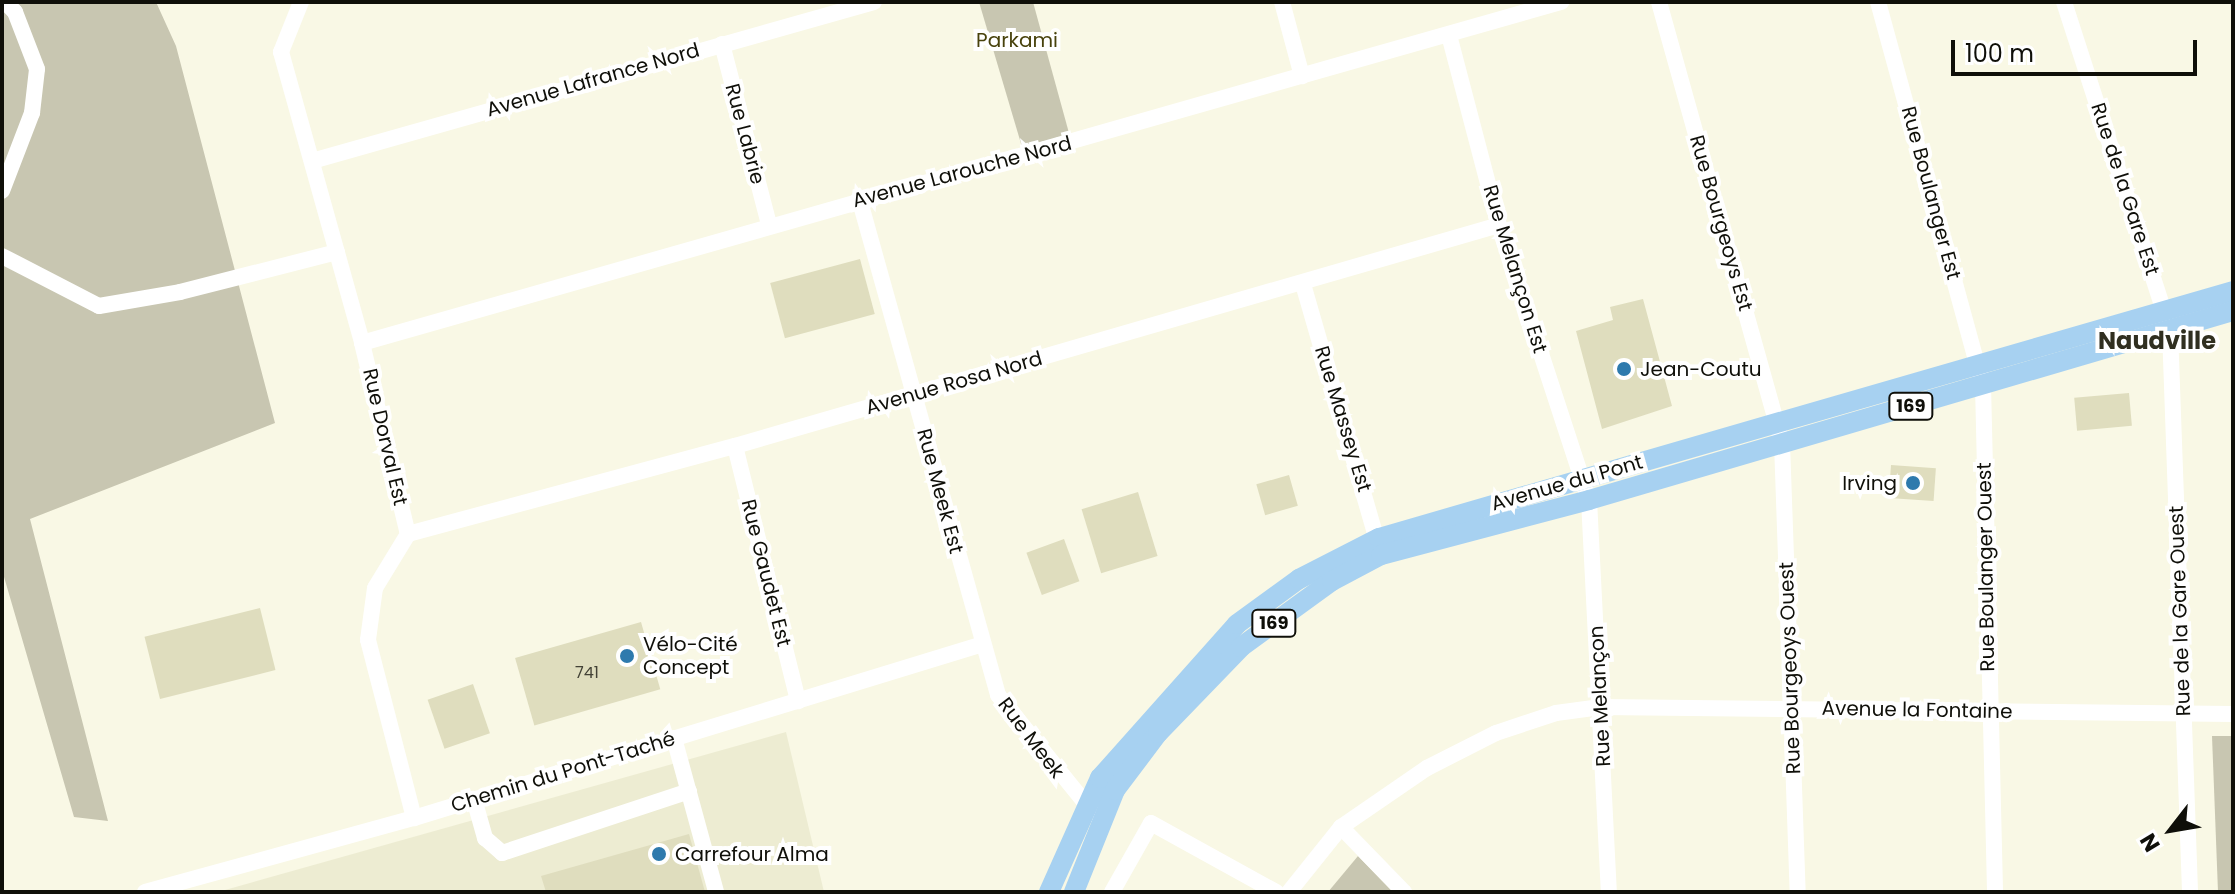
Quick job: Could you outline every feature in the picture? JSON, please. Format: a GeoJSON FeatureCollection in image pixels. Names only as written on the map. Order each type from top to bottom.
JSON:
{"type":"FeatureCollection","features":[{"type":"Feature","properties":{"kind":"main road","name":"Avenue du Pont"},"geometry":{"type":"LineString","coordinates":[[2167,321],[2233,291]]}},
{"type":"Feature","properties":{"kind":"main road","name":"Avenue du Pont"},"geometry":{"type":"LineString","coordinates":[[1074,892],[1099,821],[1115,790],[1158,733],[1241,647],[1380,546],[1589,500],[1782,443],[1980,376],[2167,321],[2233,311]]}},
{"type":"Feature","properties":{"kind":"main road","name":"Avenue du Pont"},"geometry":{"type":"LineString","coordinates":[[1049,892],[1086,803],[1100,778],[1237,624],[1299,579],[1380,546],[1582,479],[1776,421],[1980,376]]}},
{"type":"Feature","properties":{"kind":"street"},"geometry":{"type":"LineString","coordinates":[[2,191],[32,113],[37,69],[15,12],[5,2]]}},
{"type":"Feature","properties":{"kind":"street","name":"Rue Dorval Est"},"geometry":{"type":"LineString","coordinates":[[301,2],[281,52],[362,343],[408,534],[375,588],[368,640],[414,818]]}},
{"type":"Feature","properties":{"kind":"street","name":"Avenue Lafrance Nord"},"geometry":{"type":"LineString","coordinates":[[312,161],[874,2]]}},
{"type":"Feature","properties":{"kind":"street"},"geometry":{"type":"LineString","coordinates":[[1282,2],[1302,76]]}},
{"type":"Feature","properties":{"kind":"street","name":"Avenue Larouche Nord"},"geometry":{"type":"LineString","coordinates":[[362,343],[859,198],[1025,157],[1561,2]]}},
{"type":"Feature","properties":{"kind":"street","name":"Rue Bourgeoys Est"},"geometry":{"type":"LineString","coordinates":[[1659,2],[1782,443]]}},
{"type":"Feature","properties":{"kind":"street","name":"Rue Boulanger Est"},"geometry":{"type":"LineString","coordinates":[[1878,2],[1980,376]]}},
{"type":"Feature","properties":{"kind":"street","name":"Rue de la Gare Est"},"geometry":{"type":"LineString","coordinates":[[2064,2],[2167,321]]}},
{"type":"Feature","properties":{"kind":"street","name":"Rue Melançon Est"},"geometry":{"type":"LineString","coordinates":[[1449,35],[1499,225],[1589,500]]}},
{"type":"Feature","properties":{"kind":"street","name":"Rue Labrie"},"geometry":{"type":"LineString","coordinates":[[722,44],[769,224]]}},
{"type":"Feature","properties":{"kind":"street","name":"Rue Meek Est"},"geometry":{"type":"LineString","coordinates":[[859,198],[980,645]]}},
{"type":"Feature","properties":{"kind":"street","name":"Avenue Rosa Nord"},"geometry":{"type":"LineString","coordinates":[[408,534],[735,446],[1499,225]]}},
{"type":"Feature","properties":{"kind":"street"},"geometry":{"type":"LineString","coordinates":[[2,256],[99,306],[180,292],[337,252]]}},
{"type":"Feature","properties":{"kind":"street","name":"Rue Massey Est"},"geometry":{"type":"LineString","coordinates":[[1303,284],[1380,546]]}},
{"type":"Feature","properties":{"kind":"street","name":"Rue de la Gare Ouest"},"geometry":{"type":"LineString","coordinates":[[2167,321],[2190,892]]}},
{"type":"Feature","properties":{"kind":"street","name":"Rue Boulanger Ouest"},"geometry":{"type":"LineString","coordinates":[[1980,376],[1995,892]]}},
{"type":"Feature","properties":{"kind":"street","name":"Rue Bourgeoys Ouest"},"geometry":{"type":"LineString","coordinates":[[1782,443],[1798,892]]}},
{"type":"Feature","properties":{"kind":"street","name":"Rue Gaudet Est"},"geometry":{"type":"LineString","coordinates":[[735,446],[798,701]]}},
{"type":"Feature","properties":{"kind":"street","name":"Rue Melançon"},"geometry":{"type":"LineString","coordinates":[[1589,500],[1609,892]]}},
{"type":"Feature","properties":{"kind":"street","name":"Chemin du Pont-Taché"},"geometry":{"type":"LineString","coordinates":[[145,892],[414,818],[980,645]]}},
{"type":"Feature","properties":{"kind":"street","name":"Rue Meek"},"geometry":{"type":"LineString","coordinates":[[980,645],[998,695],[1099,821]]}},
{"type":"Feature","properties":{"kind":"street","name":"Avenue la Fontaine"},"geometry":{"type":"LineString","coordinates":[[1289,892],[1341,827],[1427,768],[1496,733],[1556,713],[1601,707],[2233,714]]}},
{"type":"Feature","properties":{"kind":"street"},"geometry":{"type":"LineString","coordinates":[[674,738],[716,892]]}},
{"type":"Feature","properties":{"kind":"street"},"geometry":{"type":"LineString","coordinates":[[474,799],[485,838],[502,853],[689,791]]}},
{"type":"Feature","properties":{"kind":"street"},"geometry":{"type":"LineString","coordinates":[[1112,892],[1151,823],[1276,892]]}},
{"type":"Feature","properties":{"kind":"street"},"geometry":{"type":"LineString","coordinates":[[1341,827],[1404,892]]}},
{"type":"Feature","properties":{"kind":"shaded area"},"geometry":{"type":"Polygon","coordinates":[[[786,732],[824,892],[218,892],[786,732]]]}},
{"type":"Feature","properties":{"kind":"green space"},"geometry":{"type":"Polygon","coordinates":[[[2,2],[156,2],[176,46],[275,423],[30,519],[108,821],[74,817],[2,570],[2,2]]]}},
{"type":"Feature","properties":{"kind":"green space","name":"Parkami"},"geometry":{"type":"Polygon","coordinates":[[[979,2],[1033,2],[1072,144],[1025,157],[979,2]]]}},
{"type":"Feature","properties":{"kind":"green space"},"geometry":{"type":"Polygon","coordinates":[[[2212,736],[2233,736],[2233,892],[2218,892],[2212,736]]]}},
{"type":"Feature","properties":{"kind":"green space"},"geometry":{"type":"Polygon","coordinates":[[[1358,856],[1393,892],[1328,892],[1358,856]]]}},
{"type":"Feature","properties":{"kind":"building"},"geometry":{"type":"Polygon","coordinates":[[[860,259],[875,314],[785,338],[770,283],[860,259]]]}},
{"type":"Feature","properties":{"kind":"building","name":"Jean-Coutu"},"geometry":{"type":"Polygon","coordinates":[[[1643,299],[1672,406],[1602,429],[1576,331],[1613,320],[1610,307],[1643,299]]]}},
{"type":"Feature","properties":{"kind":"building"},"geometry":{"type":"Polygon","coordinates":[[[2129,393],[2132,426],[2077,431],[2074,398],[2129,393]]]}},
{"type":"Feature","properties":{"kind":"building","name":"Irving"},"geometry":{"type":"Polygon","coordinates":[[[1891,465],[1936,468],[1934,501],[1889,498],[1891,465]]]}},
{"type":"Feature","properties":{"kind":"building"},"geometry":{"type":"Polygon","coordinates":[[[1289,475],[1298,506],[1265,515],[1256,484],[1289,475]]]}},
{"type":"Feature","properties":{"kind":"building"},"geometry":{"type":"Polygon","coordinates":[[[1138,492],[1158,556],[1101,573],[1082,509],[1138,492]]]}},
{"type":"Feature","properties":{"kind":"building"},"geometry":{"type":"Polygon","coordinates":[[[1064,539],[1079,581],[1042,595],[1026,553],[1064,539]]]}},
{"type":"Feature","properties":{"kind":"building"},"geometry":{"type":"Polygon","coordinates":[[[260,608],[275,670],[160,699],[145,637],[260,608]]]}},
{"type":"Feature","properties":{"kind":"building"},"geometry":{"type":"Polygon","coordinates":[[[641,622],[660,689],[534,725],[515,658],[641,622]]]}},
{"type":"Feature","properties":{"kind":"building"},"geometry":{"type":"Polygon","coordinates":[[[473,684],[490,733],[445,749],[428,700],[473,684]]]}},
{"type":"Feature","properties":{"kind":"building","name":"Carrefour Alma"},"geometry":{"type":"Polygon","coordinates":[[[689,834],[705,892],[546,892],[541,876],[689,834]]]}},
{"type":"Feature","properties":{"kind":"place","name":"Jean-Coutu"},"geometry":{"type":"Point","coordinates":[1624,369]}},
{"type":"Feature","properties":{"kind":"place","name":"Irving"},"geometry":{"type":"Point","coordinates":[1913,483]}},
{"type":"Feature","properties":{"kind":"place","name":"Vélo-Cité Concept"},"geometry":{"type":"Point","coordinates":[627,656]}},
{"type":"Feature","properties":{"kind":"place","name":"Carrefour Alma"},"geometry":{"type":"Point","coordinates":[659,854]}},
{"type":"Feature","properties":{"kind":"district","name":"Naudville"},"geometry":{"type":"Point","coordinates":[2157,341]}}]}
